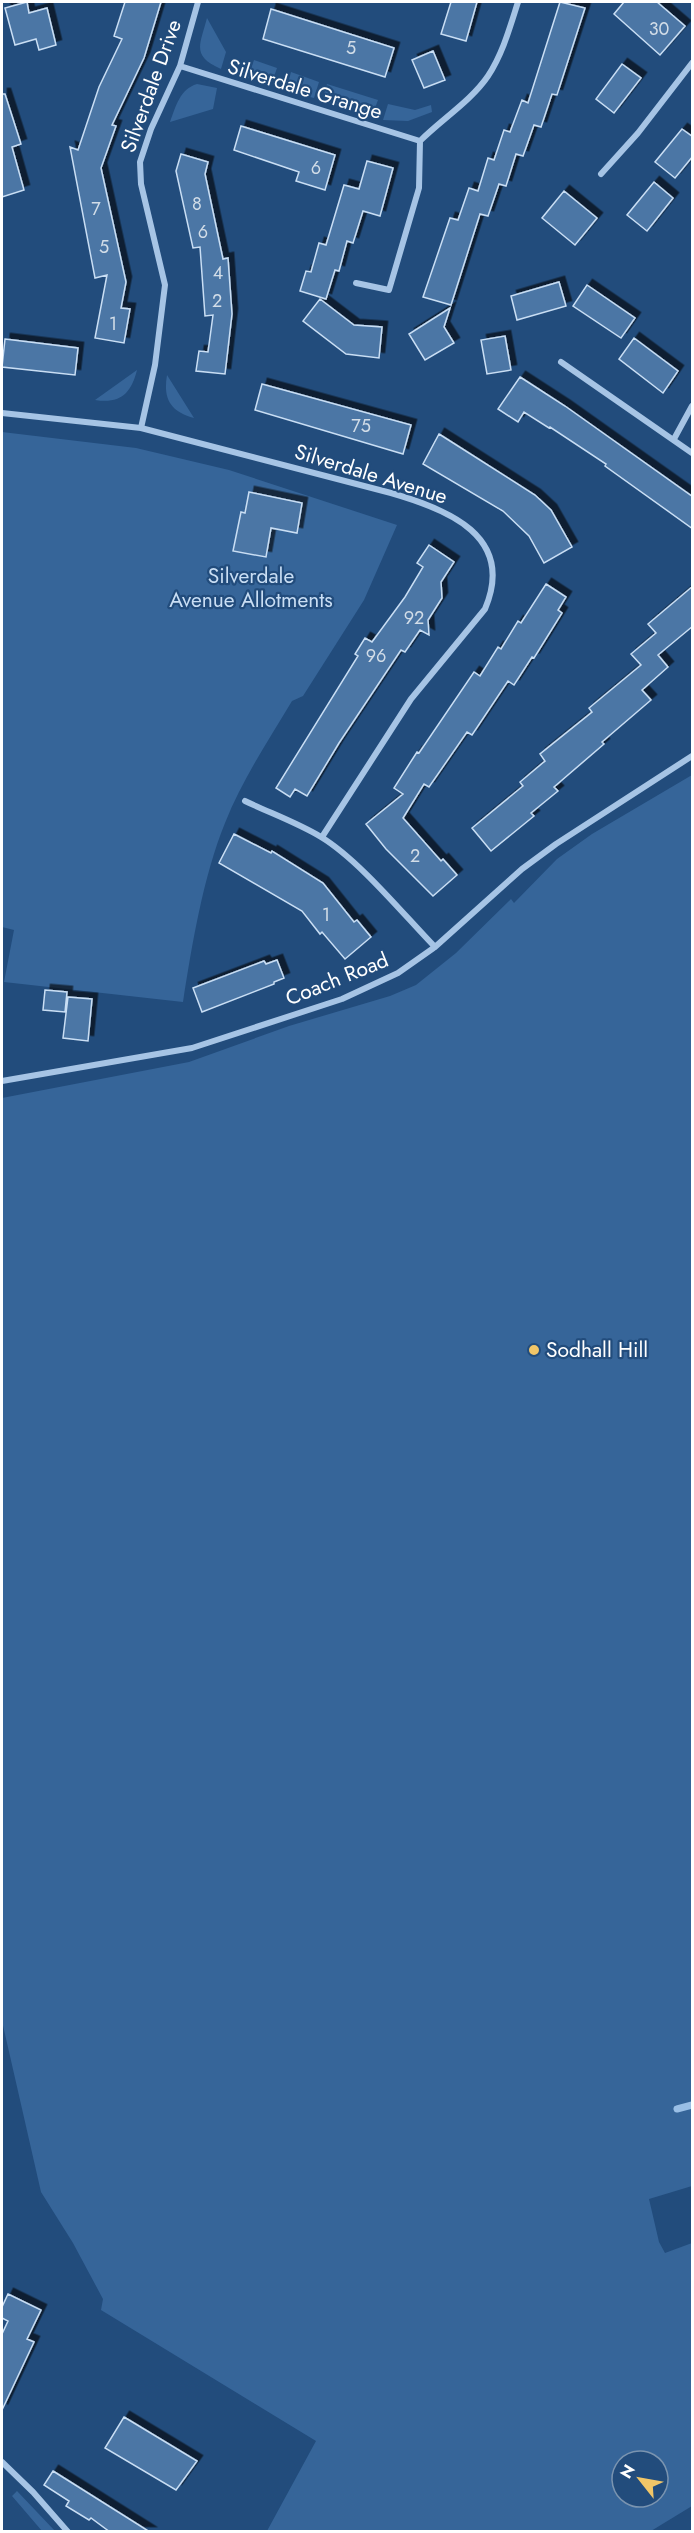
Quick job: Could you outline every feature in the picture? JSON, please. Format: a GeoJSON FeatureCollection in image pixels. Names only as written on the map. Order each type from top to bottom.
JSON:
{"type":"FeatureCollection","features":[{"type":"Feature","properties":{"kind":"street","name":"Silverdale Drive"},"geometry":{"type":"LineString","coordinates":[[141,428],[155,365],[165,285],[141,184],[141,162],[151,129],[180,66],[198,2]]}},
{"type":"Feature","properties":{"kind":"street"},"geometry":{"type":"LineString","coordinates":[[356,283],[389,290],[419,188],[420,141],[467,99],[488,76],[503,49],[518,2]]}},
{"type":"Feature","properties":{"kind":"street"},"geometry":{"type":"LineString","coordinates":[[601,174],[638,133],[693,63]]}},
{"type":"Feature","properties":{"kind":"street","name":"Silverdale Grange"},"geometry":{"type":"LineString","coordinates":[[180,66],[420,141]]}},
{"type":"Feature","properties":{"kind":"street"},"geometry":{"type":"LineString","coordinates":[[561,362],[693,453]]}},
{"type":"Feature","properties":{"kind":"street"},"geometry":{"type":"LineString","coordinates":[[674,439],[693,406]]}},
{"type":"Feature","properties":{"kind":"street","name":"Silverdale Avenue"},"geometry":{"type":"LineString","coordinates":[[2,412],[141,428],[430,505],[468,526],[486,550],[492,580],[485,609],[411,699],[322,837]]}},
{"type":"Feature","properties":{"kind":"street","name":"Coach Road"},"geometry":{"type":"LineString","coordinates":[[2,1081],[192,1048],[342,999],[398,973],[435,947],[522,869],[585,824],[693,756]]}},
{"type":"Feature","properties":{"kind":"street"},"geometry":{"type":"LineString","coordinates":[[245,801],[322,837],[362,872],[435,947]]}},
{"type":"Feature","properties":{"kind":"street"},"geometry":{"type":"LineString","coordinates":[[2,2462],[33,2492],[68,2532]]}},
{"type":"Feature","properties":{"kind":"green space"},"geometry":{"type":"Polygon","coordinates":[[[207,18],[226,52],[221,69],[205,59],[200,49],[207,18]]]}},
{"type":"Feature","properties":{"kind":"green space"},"geometry":{"type":"Polygon","coordinates":[[[254,60],[277,68],[271,85],[248,78],[254,60]]]}},
{"type":"Feature","properties":{"kind":"green space"},"geometry":{"type":"Polygon","coordinates":[[[291,72],[319,82],[314,98],[286,91],[291,72]]]}},
{"type":"Feature","properties":{"kind":"green space"},"geometry":{"type":"Polygon","coordinates":[[[197,84],[217,88],[213,109],[170,122],[183,94],[191,86],[197,84]]]}},
{"type":"Feature","properties":{"kind":"green space"},"geometry":{"type":"Polygon","coordinates":[[[327,84],[378,100],[372,116],[322,101],[327,84]]]}},
{"type":"Feature","properties":{"kind":"green space"},"geometry":{"type":"Polygon","coordinates":[[[388,104],[415,110],[431,105],[432,112],[408,121],[383,120],[388,104]]]}},
{"type":"Feature","properties":{"kind":"green space"},"geometry":{"type":"Polygon","coordinates":[[[137,370],[128,391],[123,396],[104,401],[95,400],[137,370]]]}},
{"type":"Feature","properties":{"kind":"green space"},"geometry":{"type":"Polygon","coordinates":[[[167,375],[194,418],[179,412],[170,403],[166,391],[167,375]]]}},
{"type":"Feature","properties":{"kind":"green space","name":"Silverdale Avenue Allotments"},"geometry":{"type":"Polygon","coordinates":[[[2,432],[136,448],[229,470],[397,525],[364,600],[303,696],[292,701],[239,791],[217,844],[204,888],[183,1002],[4,982],[14,930],[2,927],[2,432]]]}},
{"type":"Feature","properties":{"kind":"green space"},"geometry":{"type":"Polygon","coordinates":[[[692,775],[692,2186],[649,2199],[659,2242],[665,2253],[692,2243],[692,2506],[651,2531],[267,2531],[316,2441],[101,2310],[103,2299],[73,2243],[41,2192],[2,2021],[2,1098],[189,1062],[289,1026],[390,996],[416,985],[456,953],[511,899],[514,903],[557,859],[592,834],[692,775]]]}},
{"type":"Feature","properties":{"kind":"green space"},"geometry":{"type":"Polygon","coordinates":[[[17,2491],[55,2531],[42,2531],[12,2496],[17,2491]]]}},
{"type":"Feature","properties":{"kind":"building"},"geometry":{"type":"Polygon","coordinates":[[[27,2],[29,13],[47,8],[56,45],[39,50],[36,39],[15,45],[5,8],[27,2]]]}},
{"type":"Feature","properties":{"kind":"building"},"geometry":{"type":"Polygon","coordinates":[[[125,2],[161,2],[144,58],[112,125],[116,126],[101,168],[126,282],[121,308],[130,309],[124,343],[95,338],[107,275],[95,278],[70,147],[78,150],[99,87],[122,39],[114,36],[125,2]]]}},
{"type":"Feature","properties":{"kind":"building"},"geometry":{"type":"Polygon","coordinates":[[[451,2],[477,2],[466,41],[441,34],[451,2]]]}},
{"type":"Feature","properties":{"kind":"building"},"geometry":{"type":"Polygon","coordinates":[[[560,2],[585,8],[557,95],[552,94],[541,127],[534,125],[523,156],[516,154],[506,186],[499,184],[488,216],[480,214],[451,305],[423,297],[450,218],[458,220],[469,188],[478,191],[488,158],[494,160],[504,130],[510,132],[522,100],[528,103],[560,2]]]}},
{"type":"Feature","properties":{"kind":"building"},"geometry":{"type":"Polygon","coordinates":[[[624,2],[657,2],[685,26],[660,55],[614,14],[624,2]]]}},
{"type":"Feature","properties":{"kind":"building"},"geometry":{"type":"Polygon","coordinates":[[[271,9],[394,48],[385,77],[263,39],[271,9]]]}},
{"type":"Feature","properties":{"kind":"building"},"geometry":{"type":"Polygon","coordinates":[[[433,51],[445,80],[424,88],[412,60],[433,51]]]}},
{"type":"Feature","properties":{"kind":"building"},"geometry":{"type":"Polygon","coordinates":[[[622,64],[641,78],[614,113],[596,99],[622,64]]]}},
{"type":"Feature","properties":{"kind":"building"},"geometry":{"type":"Polygon","coordinates":[[[2,94],[5,94],[21,144],[12,147],[24,190],[2,197],[2,94]]]}},
{"type":"Feature","properties":{"kind":"building"},"geometry":{"type":"Polygon","coordinates":[[[241,126],[335,155],[325,190],[296,181],[299,172],[234,150],[241,126]]]}},
{"type":"Feature","properties":{"kind":"building"},"geometry":{"type":"Polygon","coordinates":[[[682,129],[693,137],[693,156],[675,178],[655,162],[682,129]]]}},
{"type":"Feature","properties":{"kind":"building"},"geometry":{"type":"Polygon","coordinates":[[[181,154],[208,162],[205,174],[223,259],[228,258],[232,314],[225,374],[196,371],[199,351],[208,352],[213,315],[205,316],[200,247],[193,248],[176,171],[181,154]]]}},
{"type":"Feature","properties":{"kind":"building"},"geometry":{"type":"Polygon","coordinates":[[[367,161],[393,168],[380,216],[363,211],[353,243],[347,241],[339,271],[335,270],[326,299],[300,291],[306,271],[311,272],[319,243],[326,245],[344,185],[359,189],[367,161]]]}},
{"type":"Feature","properties":{"kind":"building"},"geometry":{"type":"Polygon","coordinates":[[[654,182],[673,198],[647,231],[627,215],[654,182]]]}},
{"type":"Feature","properties":{"kind":"building"},"geometry":{"type":"Polygon","coordinates":[[[564,191],[597,218],[575,245],[542,218],[564,191]]]}},
{"type":"Feature","properties":{"kind":"building"},"geometry":{"type":"Polygon","coordinates":[[[559,282],[566,306],[517,320],[511,296],[559,282]]]}},
{"type":"Feature","properties":{"kind":"building"},"geometry":{"type":"Polygon","coordinates":[[[587,285],[635,318],[621,338],[573,306],[587,285]]]}},
{"type":"Feature","properties":{"kind":"building"},"geometry":{"type":"Polygon","coordinates":[[[320,299],[354,325],[382,327],[379,358],[346,354],[303,321],[320,299]]]}},
{"type":"Feature","properties":{"kind":"building"},"geometry":{"type":"Polygon","coordinates":[[[450,308],[444,327],[454,343],[425,360],[409,334],[450,308]]]}},
{"type":"Feature","properties":{"kind":"building"},"geometry":{"type":"Polygon","coordinates":[[[505,336],[511,370],[487,374],[481,340],[505,336]]]}},
{"type":"Feature","properties":{"kind":"building"},"geometry":{"type":"Polygon","coordinates":[[[634,338],[678,371],[663,393],[619,359],[634,338]]]}},
{"type":"Feature","properties":{"kind":"building"},"geometry":{"type":"Polygon","coordinates":[[[5,339],[78,348],[75,375],[2,367],[5,339]]]}},
{"type":"Feature","properties":{"kind":"building"},"geometry":{"type":"Polygon","coordinates":[[[520,377],[565,406],[693,497],[693,529],[605,466],[606,464],[550,427],[524,412],[518,422],[498,409],[520,377]]]}},
{"type":"Feature","properties":{"kind":"building"},"geometry":{"type":"Polygon","coordinates":[[[262,384],[411,425],[403,454],[255,410],[262,384]]]}},
{"type":"Feature","properties":{"kind":"building"},"geometry":{"type":"Polygon","coordinates":[[[439,434],[535,495],[551,510],[572,547],[544,563],[529,536],[503,511],[423,464],[439,434]]]}},
{"type":"Feature","properties":{"kind":"building"},"geometry":{"type":"Polygon","coordinates":[[[249,492],[302,503],[297,533],[271,528],[266,557],[233,551],[241,512],[245,513],[249,492]]]}},
{"type":"Feature","properties":{"kind":"building"},"geometry":{"type":"Polygon","coordinates":[[[429,545],[454,562],[441,582],[442,598],[428,620],[429,635],[420,630],[405,652],[401,650],[307,796],[295,789],[290,797],[276,788],[358,656],[355,654],[365,638],[372,642],[405,597],[423,567],[417,563],[429,545]]]}},
{"type":"Feature","properties":{"kind":"building"},"geometry":{"type":"Polygon","coordinates":[[[546,584],[566,597],[558,610],[562,613],[514,685],[508,681],[472,735],[467,732],[429,787],[424,784],[403,818],[441,861],[443,859],[457,875],[433,896],[386,849],[366,824],[403,794],[394,788],[417,752],[419,753],[474,672],[480,676],[498,647],[501,649],[518,621],[521,623],[546,584]]]}},
{"type":"Feature","properties":{"kind":"building"},"geometry":{"type":"Polygon","coordinates":[[[693,586],[693,626],[658,655],[668,667],[642,690],[651,700],[554,787],[558,791],[531,813],[534,816],[491,851],[472,828],[523,786],[520,782],[545,761],[540,754],[592,712],[589,708],[641,665],[631,654],[656,633],[648,624],[693,586]]]}},
{"type":"Feature","properties":{"kind":"building"},"geometry":{"type":"Polygon","coordinates":[[[234,834],[271,853],[272,851],[323,883],[354,922],[357,920],[371,937],[345,959],[322,932],[320,934],[302,911],[219,863],[234,834]]]}},
{"type":"Feature","properties":{"kind":"building"},"geometry":{"type":"Polygon","coordinates":[[[277,960],[284,978],[202,1012],[193,988],[264,961],[266,964],[277,960]]]}},
{"type":"Feature","properties":{"kind":"building"},"geometry":{"type":"Polygon","coordinates":[[[45,990],[67,992],[65,1012],[43,1010],[45,990]]]}},
{"type":"Feature","properties":{"kind":"building"},"geometry":{"type":"Polygon","coordinates":[[[68,997],[92,999],[88,1041],[63,1038],[68,997]]]}},
{"type":"Feature","properties":{"kind":"building"},"geometry":{"type":"Polygon","coordinates":[[[8,2294],[41,2310],[27,2339],[34,2342],[2,2410],[2,2334],[8,2321],[2,2318],[2,2307],[8,2294]]]}},
{"type":"Feature","properties":{"kind":"building"},"geometry":{"type":"Polygon","coordinates":[[[124,2417],[197,2461],[176,2490],[105,2448],[124,2417]]]}},
{"type":"Feature","properties":{"kind":"building"},"geometry":{"type":"Polygon","coordinates":[[[53,2471],[150,2532],[110,2532],[91,2518],[89,2520],[66,2506],[69,2501],[44,2485],[53,2471]]]}},
{"type":"Feature","properties":{"kind":"waterway"},"geometry":{"type":"LineString","coordinates":[[677,2109],[692,2105]]}},
{"type":"Feature","properties":{"kind":"place","name":"Sodhall Hill"},"geometry":{"type":"Point","coordinates":[534,1350]}}]}
